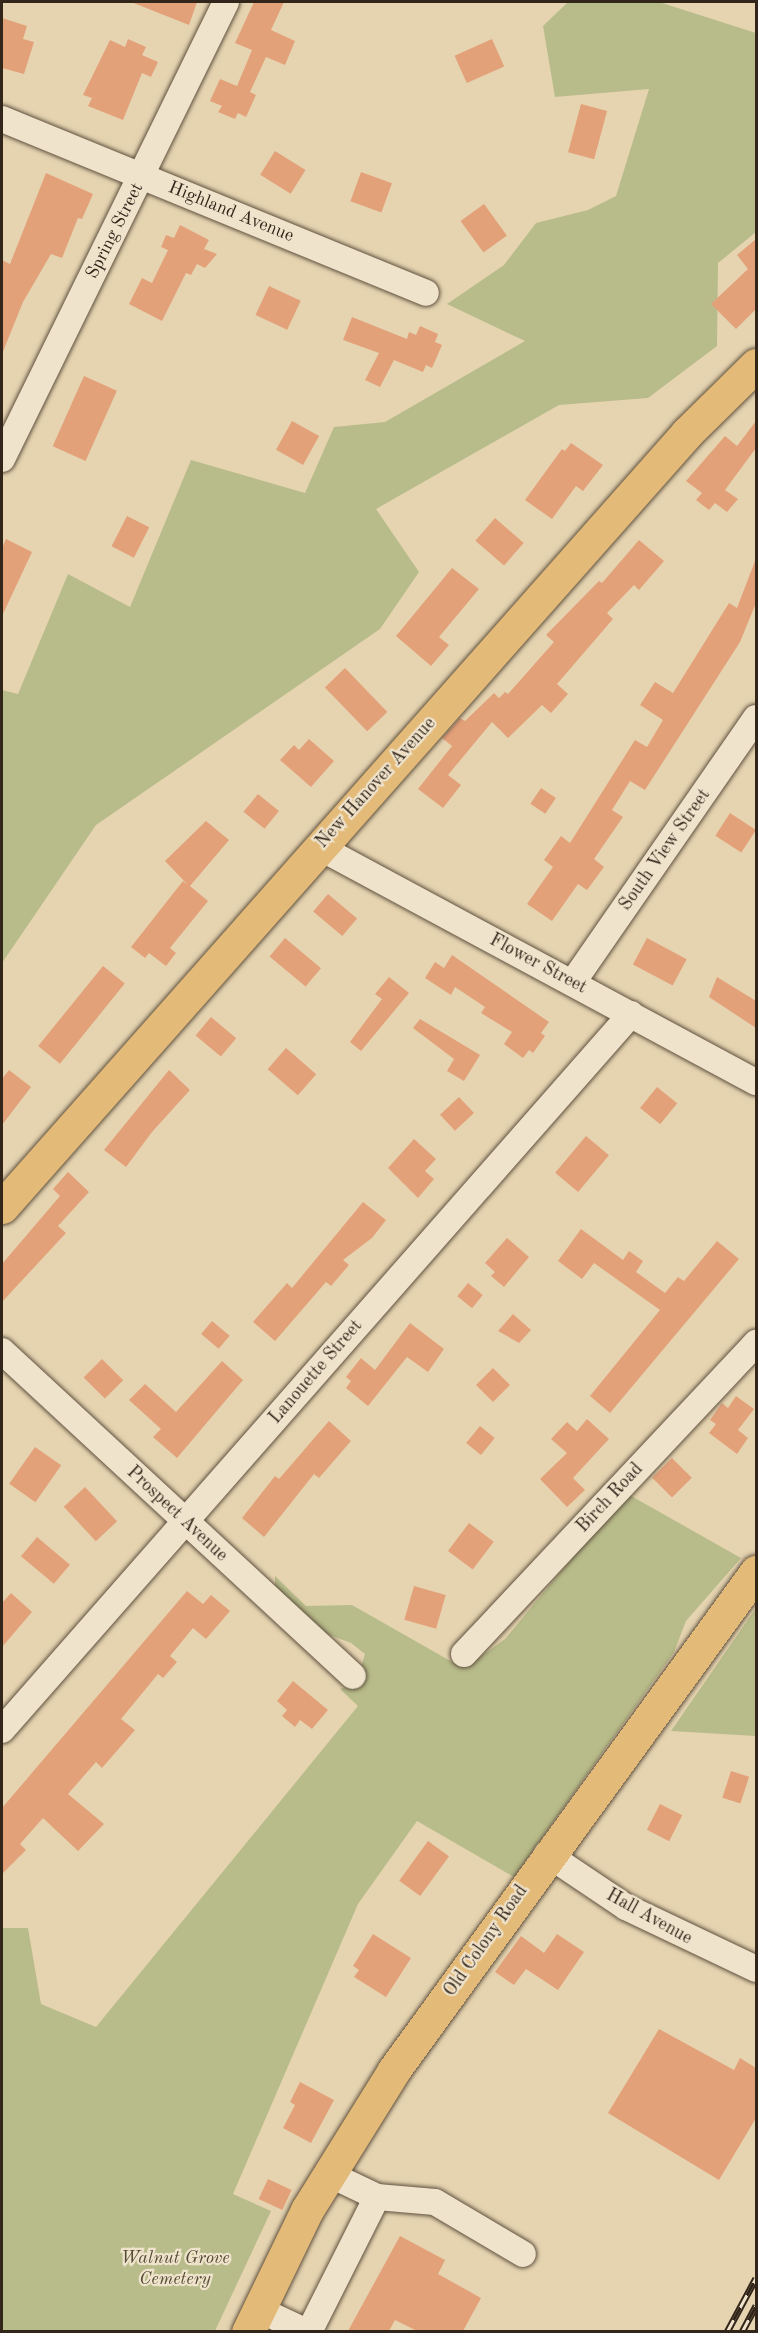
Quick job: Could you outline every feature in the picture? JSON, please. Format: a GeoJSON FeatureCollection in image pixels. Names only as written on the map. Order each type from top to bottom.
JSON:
{"type":"FeatureCollection","features":[{"type":"Feature","properties":{"kind":"main road","name":"New Hanover Avenue"},"geometry":{"type":"LineString","coordinates":[[2,1207],[687,433],[756,365]]}},
{"type":"Feature","properties":{"kind":"main road","name":"Old Colony Road"},"geometry":{"type":"LineString","coordinates":[[253,2320],[329,2174],[394,2070],[547,1854],[756,1572]]}},
{"type":"Feature","properties":{"kind":"street","name":"Spring Street"},"geometry":{"type":"LineString","coordinates":[[2,459],[143,176],[226,2]]}},
{"type":"Feature","properties":{"kind":"street","name":"Highland Avenue"},"geometry":{"type":"LineString","coordinates":[[2,118],[426,293]]}},
{"type":"Feature","properties":{"kind":"street","name":"South View Street"},"geometry":{"type":"LineString","coordinates":[[573,982],[756,718]]}},
{"type":"Feature","properties":{"kind":"street","name":"Flower Street"},"geometry":{"type":"LineString","coordinates":[[319,847],[756,1082]]}},
{"type":"Feature","properties":{"kind":"street","name":"Lanouette Street"},"geometry":{"type":"LineString","coordinates":[[2,1730],[631,1014]]}},
{"type":"Feature","properties":{"kind":"street","name":"Birch Road"},"geometry":{"type":"LineString","coordinates":[[464,1654],[756,1343]]}},
{"type":"Feature","properties":{"kind":"street","name":"Prospect Avenue"},"geometry":{"type":"LineString","coordinates":[[2,1351],[353,1676]]}},
{"type":"Feature","properties":{"kind":"street","name":"Hall Avenue"},"geometry":{"type":"LineString","coordinates":[[547,1854],[626,1907],[756,1969]]}},
{"type":"Feature","properties":{"kind":"street"},"geometry":{"type":"LineString","coordinates":[[329,2174],[377,2197],[435,2202],[523,2254]]}},
{"type":"Feature","properties":{"kind":"street"},"geometry":{"type":"LineString","coordinates":[[253,2320],[308,2331],[377,2197]]}},
{"type":"Feature","properties":{"kind":"green space"},"geometry":{"type":"Polygon","coordinates":[[[568,2],[659,2],[756,33],[756,232],[718,263],[717,346],[648,398],[559,405],[376,509],[419,572],[380,629],[96,825],[2,963],[2,690],[18,694],[68,574],[130,607],[191,460],[305,493],[334,427],[385,422],[525,341],[447,304],[504,265],[536,223],[588,210],[616,196],[649,89],[555,97],[543,26],[568,2]]]}},
{"type":"Feature","properties":{"kind":"green space","name":"Walnut Grove Cemetery"},"geometry":{"type":"Polygon","coordinates":[[[626,1493],[741,1558],[686,1621],[674,1652],[514,1877],[417,1821],[358,1904],[233,2194],[271,2211],[215,2331],[2,2332],[2,1928],[28,1928],[41,2004],[96,2027],[358,1706],[340,1689],[356,1683],[365,1654],[351,1643],[322,1632],[275,1587],[275,1576],[306,1606],[352,1605],[454,1663],[480,1657],[505,1639],[626,1493]]]}},
{"type":"Feature","properties":{"kind":"green space"},"geometry":{"type":"Polygon","coordinates":[[[756,1608],[756,1736],[671,1731],[756,1608]]]}},
{"type":"Feature","properties":{"kind":"building"},"geometry":{"type":"Polygon","coordinates":[[[131,2],[197,2],[189,25],[131,2]]]}},
{"type":"Feature","properties":{"kind":"building"},"geometry":{"type":"Polygon","coordinates":[[[254,2],[284,2],[271,30],[295,41],[285,65],[266,57],[250,92],[256,95],[246,117],[238,113],[235,119],[218,112],[222,106],[210,101],[220,79],[237,86],[252,50],[235,43],[254,2]]]}},
{"type":"Feature","properties":{"kind":"building"},"geometry":{"type":"Polygon","coordinates":[[[2,18],[27,26],[23,39],[34,42],[24,74],[2,68],[2,18]]]}},
{"type":"Feature","properties":{"kind":"building"},"geometry":{"type":"Polygon","coordinates":[[[128,39],[146,47],[142,55],[158,62],[151,77],[142,73],[123,120],[88,106],[92,98],[83,95],[110,40],[125,47],[128,39]]]}},
{"type":"Feature","properties":{"kind":"building"},"geometry":{"type":"Polygon","coordinates":[[[492,39],[504,66],[467,83],[455,56],[492,39]]]}},
{"type":"Feature","properties":{"kind":"building"},"geometry":{"type":"Polygon","coordinates":[[[581,104],[607,111],[594,159],[568,152],[581,104]]]}},
{"type":"Feature","properties":{"kind":"building"},"geometry":{"type":"Polygon","coordinates":[[[275,151],[306,170],[291,194],[260,175],[275,151]]]}},
{"type":"Feature","properties":{"kind":"building"},"geometry":{"type":"Polygon","coordinates":[[[361,172],[392,183],[381,212],[350,201],[361,172]]]}},
{"type":"Feature","properties":{"kind":"building"},"geometry":{"type":"Polygon","coordinates":[[[46,173],[93,194],[82,219],[78,218],[62,258],[51,254],[23,302],[2,354],[2,260],[10,264],[46,173]]]}},
{"type":"Feature","properties":{"kind":"building"},"geometry":{"type":"Polygon","coordinates":[[[484,204],[507,236],[483,253],[461,221],[484,204]]]}},
{"type":"Feature","properties":{"kind":"building"},"geometry":{"type":"Polygon","coordinates":[[[180,225],[209,240],[204,249],[217,254],[205,268],[197,264],[191,275],[186,273],[162,321],[129,304],[142,278],[152,283],[168,250],[161,247],[166,235],[174,238],[180,225]]]}},
{"type":"Feature","properties":{"kind":"building"},"geometry":{"type":"Polygon","coordinates":[[[756,239],[756,309],[736,329],[711,304],[748,269],[737,255],[756,239]]]}},
{"type":"Feature","properties":{"kind":"building"},"geometry":{"type":"Polygon","coordinates":[[[269,286],[301,301],[287,330],[255,315],[269,286]]]}},
{"type":"Feature","properties":{"kind":"building"},"geometry":{"type":"Polygon","coordinates":[[[352,317],[407,339],[409,332],[416,335],[420,326],[438,334],[435,342],[442,345],[432,368],[426,365],[423,372],[394,360],[380,387],[365,380],[379,353],[343,340],[352,317]]]}},
{"type":"Feature","properties":{"kind":"building"},"geometry":{"type":"Polygon","coordinates":[[[84,376],[117,391],[86,461],[53,446],[84,376]]]}},
{"type":"Feature","properties":{"kind":"building"},"geometry":{"type":"Polygon","coordinates":[[[292,421],[319,436],[303,465],[276,450],[292,421]]]}},
{"type":"Feature","properties":{"kind":"building"},"geometry":{"type":"Polygon","coordinates":[[[756,421],[756,448],[725,490],[738,499],[727,512],[715,503],[709,510],[696,500],[702,493],[686,481],[725,436],[737,446],[756,421]]]}},
{"type":"Feature","properties":{"kind":"building"},"geometry":{"type":"Polygon","coordinates":[[[571,443],[603,465],[583,491],[576,486],[552,519],[525,500],[562,449],[565,451],[571,443]]]}},
{"type":"Feature","properties":{"kind":"building"},"geometry":{"type":"Polygon","coordinates":[[[127,516],[149,527],[134,558],[112,546],[127,516]]]}},
{"type":"Feature","properties":{"kind":"building"},"geometry":{"type":"Polygon","coordinates":[[[495,518],[524,543],[504,566],[475,541],[495,518]]]}},
{"type":"Feature","properties":{"kind":"building"},"geometry":{"type":"Polygon","coordinates":[[[6,539],[32,552],[2,616],[2,548],[6,539]]]}},
{"type":"Feature","properties":{"kind":"building"},"geometry":{"type":"Polygon","coordinates":[[[639,540],[664,561],[639,590],[634,585],[607,613],[613,619],[557,684],[568,694],[551,713],[542,705],[508,738],[492,722],[448,775],[461,785],[443,808],[418,789],[452,746],[442,738],[460,718],[465,721],[494,693],[499,698],[505,692],[508,694],[554,642],[546,635],[599,581],[602,583],[639,540]]]}},
{"type":"Feature","properties":{"kind":"building"},"geometry":{"type":"Polygon","coordinates":[[[755,561],[756,603],[740,642],[645,790],[630,781],[612,810],[623,817],[594,859],[604,867],[587,890],[578,884],[552,921],[527,904],[553,867],[544,860],[561,836],[570,843],[635,740],[647,747],[663,720],[640,705],[655,682],[673,693],[729,603],[737,608],[755,561]]]}},
{"type":"Feature","properties":{"kind":"building"},"geometry":{"type":"Polygon","coordinates":[[[452,568],[479,589],[439,637],[449,645],[431,666],[396,636],[452,568]]]}},
{"type":"Feature","properties":{"kind":"building"},"geometry":{"type":"Polygon","coordinates":[[[345,668],[387,712],[367,731],[325,687],[345,668]]]}},
{"type":"Feature","properties":{"kind":"building"},"geometry":{"type":"Polygon","coordinates":[[[309,739],[334,761],[311,787],[280,760],[294,745],[299,750],[309,739]]]}},
{"type":"Feature","properties":{"kind":"building"},"geometry":{"type":"Polygon","coordinates":[[[541,788],[556,798],[545,814],[530,804],[541,788]]]}},
{"type":"Feature","properties":{"kind":"building"},"geometry":{"type":"Polygon","coordinates":[[[258,794],[279,811],[265,829],[244,812],[258,794]]]}},
{"type":"Feature","properties":{"kind":"building"},"geometry":{"type":"Polygon","coordinates":[[[730,813],[756,830],[741,853],[715,836],[730,813]]]}},
{"type":"Feature","properties":{"kind":"building"},"geometry":{"type":"Polygon","coordinates":[[[206,821],[229,840],[190,886],[208,901],[170,948],[176,953],[166,966],[149,953],[145,958],[131,947],[183,881],[188,885],[165,861],[206,821]]]}},
{"type":"Feature","properties":{"kind":"building"},"geometry":{"type":"Polygon","coordinates":[[[328,894],[357,918],[342,936],[313,912],[328,894]]]}},
{"type":"Feature","properties":{"kind":"building"},"geometry":{"type":"Polygon","coordinates":[[[285,938],[321,968],[306,987],[270,956],[285,938]]]}},
{"type":"Feature","properties":{"kind":"building"},"geometry":{"type":"Polygon","coordinates":[[[647,938],[687,959],[673,986],[633,964],[647,938]]]}},
{"type":"Feature","properties":{"kind":"building"},"geometry":{"type":"Polygon","coordinates":[[[452,955],[549,1022],[541,1033],[545,1036],[533,1053],[529,1050],[523,1058],[504,1044],[512,1032],[481,1013],[485,1007],[455,987],[451,995],[425,978],[435,962],[444,968],[452,955]]]}},
{"type":"Feature","properties":{"kind":"building"},"geometry":{"type":"Polygon","coordinates":[[[103,966],[125,984],[60,1064],[38,1046],[103,966]]]}},
{"type":"Feature","properties":{"kind":"building"},"geometry":{"type":"Polygon","coordinates":[[[389,977],[409,993],[361,1051],[350,1042],[382,999],[375,994],[389,977]]]}},
{"type":"Feature","properties":{"kind":"building"},"geometry":{"type":"Polygon","coordinates":[[[717,977],[756,1001],[756,1028],[709,997],[717,977]]]}},
{"type":"Feature","properties":{"kind":"building"},"geometry":{"type":"Polygon","coordinates":[[[211,1017],[236,1038],[221,1057],[196,1035],[211,1017]]]}},
{"type":"Feature","properties":{"kind":"building"},"geometry":{"type":"Polygon","coordinates":[[[420,1019],[480,1055],[464,1081],[447,1071],[454,1059],[413,1028],[420,1019]]]}},
{"type":"Feature","properties":{"kind":"building"},"geometry":{"type":"Polygon","coordinates":[[[286,1048],[316,1074],[298,1095],[268,1069],[286,1048]]]}},
{"type":"Feature","properties":{"kind":"building"},"geometry":{"type":"Polygon","coordinates":[[[9,1070],[31,1087],[2,1125],[2,1079],[9,1070]]]}},
{"type":"Feature","properties":{"kind":"building"},"geometry":{"type":"Polygon","coordinates":[[[169,1070],[190,1090],[152,1132],[126,1167],[104,1150],[169,1070]]]}},
{"type":"Feature","properties":{"kind":"building"},"geometry":{"type":"Polygon","coordinates":[[[657,1087],[677,1103],[660,1124],[640,1108],[657,1087]]]}},
{"type":"Feature","properties":{"kind":"building"},"geometry":{"type":"Polygon","coordinates":[[[459,1097],[474,1113],[455,1131],[440,1115],[459,1097]]]}},
{"type":"Feature","properties":{"kind":"building"},"geometry":{"type":"Polygon","coordinates":[[[586,1136],[609,1155],[578,1192],[555,1173],[586,1136]]]}},
{"type":"Feature","properties":{"kind":"building"},"geometry":{"type":"Polygon","coordinates":[[[414,1139],[436,1159],[425,1171],[434,1179],[418,1198],[388,1168],[414,1139]]]}},
{"type":"Feature","properties":{"kind":"building"},"geometry":{"type":"Polygon","coordinates":[[[68,1172],[89,1192],[58,1226],[66,1233],[2,1302],[2,1264],[60,1196],[53,1189],[68,1172]]]}},
{"type":"Feature","properties":{"kind":"building"},"geometry":{"type":"Polygon","coordinates":[[[363,1202],[386,1220],[372,1238],[343,1260],[349,1265],[331,1286],[326,1282],[275,1341],[253,1322],[287,1283],[292,1288],[363,1202]]]}},
{"type":"Feature","properties":{"kind":"building"},"geometry":{"type":"Polygon","coordinates":[[[581,1229],[623,1260],[629,1251],[643,1261],[636,1272],[665,1293],[678,1277],[684,1281],[717,1241],[739,1259],[610,1413],[590,1396],[660,1310],[594,1263],[582,1279],[558,1261],[581,1229]]]}},
{"type":"Feature","properties":{"kind":"building"},"geometry":{"type":"Polygon","coordinates":[[[507,1238],[529,1257],[504,1287],[491,1276],[495,1272],[485,1263],[507,1238]]]}},
{"type":"Feature","properties":{"kind":"building"},"geometry":{"type":"Polygon","coordinates":[[[468,1283],[483,1295],[472,1308],[457,1296],[468,1283]]]}},
{"type":"Feature","properties":{"kind":"building"},"geometry":{"type":"Polygon","coordinates":[[[513,1314],[531,1330],[519,1343],[498,1331],[513,1314]]]}},
{"type":"Feature","properties":{"kind":"building"},"geometry":{"type":"Polygon","coordinates":[[[212,1321],[230,1336],[219,1349],[201,1334],[212,1321]]]}},
{"type":"Feature","properties":{"kind":"building"},"geometry":{"type":"Polygon","coordinates":[[[410,1323],[444,1349],[428,1372],[407,1357],[368,1406],[346,1388],[351,1381],[346,1377],[361,1358],[375,1370],[410,1323]]]}},
{"type":"Feature","properties":{"kind":"building"},"geometry":{"type":"Polygon","coordinates":[[[102,1359],[123,1380],[105,1399],[84,1377],[102,1359]]]}},
{"type":"Feature","properties":{"kind":"building"},"geometry":{"type":"Polygon","coordinates":[[[222,1361],[243,1380],[177,1458],[153,1437],[161,1429],[129,1400],[145,1384],[176,1412],[222,1361]]]}},
{"type":"Feature","properties":{"kind":"building"},"geometry":{"type":"Polygon","coordinates":[[[493,1368],[510,1385],[493,1402],[476,1385],[493,1368]]]}},
{"type":"Feature","properties":{"kind":"building"},"geometry":{"type":"Polygon","coordinates":[[[736,1396],[754,1409],[738,1430],[748,1438],[737,1454],[709,1433],[716,1424],[710,1420],[722,1403],[728,1408],[736,1396]]]}},
{"type":"Feature","properties":{"kind":"building"},"geometry":{"type":"Polygon","coordinates":[[[587,1419],[609,1439],[573,1478],[585,1490],[567,1507],[540,1479],[567,1453],[551,1439],[567,1422],[577,1431],[587,1419]]]}},
{"type":"Feature","properties":{"kind":"building"},"geometry":{"type":"Polygon","coordinates":[[[329,1421],[351,1441],[319,1478],[314,1474],[264,1537],[242,1518],[275,1476],[279,1479],[329,1421]]]}},
{"type":"Feature","properties":{"kind":"building"},"geometry":{"type":"Polygon","coordinates":[[[480,1426],[495,1438],[481,1455],[466,1443],[480,1426]]]}},
{"type":"Feature","properties":{"kind":"building"},"geometry":{"type":"Polygon","coordinates":[[[35,1447],[61,1465],[35,1502],[9,1484],[35,1447]]]}},
{"type":"Feature","properties":{"kind":"building"},"geometry":{"type":"Polygon","coordinates":[[[672,1458],[692,1478],[672,1498],[652,1478],[672,1458]]]}},
{"type":"Feature","properties":{"kind":"building"},"geometry":{"type":"Polygon","coordinates":[[[85,1487],[117,1521],[96,1541],[64,1507],[85,1487]]]}},
{"type":"Feature","properties":{"kind":"building"},"geometry":{"type":"Polygon","coordinates":[[[469,1523],[494,1542],[473,1570],[448,1551],[469,1523]]]}},
{"type":"Feature","properties":{"kind":"building"},"geometry":{"type":"Polygon","coordinates":[[[37,1537],[70,1565],[54,1584],[21,1556],[37,1537]]]}},
{"type":"Feature","properties":{"kind":"building"},"geometry":{"type":"Polygon","coordinates":[[[414,1586],[446,1595],[436,1629],[404,1620],[414,1586]]]}},
{"type":"Feature","properties":{"kind":"building"},"geometry":{"type":"Polygon","coordinates":[[[187,1591],[203,1604],[211,1595],[230,1611],[206,1639],[193,1628],[170,1656],[177,1662],[163,1678],[158,1674],[121,1719],[135,1730],[102,1768],[96,1762],[68,1794],[104,1824],[78,1851],[43,1818],[20,1844],[26,1850],[2,1874],[2,1808],[187,1591]]]}},
{"type":"Feature","properties":{"kind":"building"},"geometry":{"type":"Polygon","coordinates":[[[11,1593],[32,1612],[2,1647],[2,1603],[11,1593]]]}},
{"type":"Feature","properties":{"kind":"building"},"geometry":{"type":"Polygon","coordinates":[[[293,1681],[328,1710],[312,1729],[300,1720],[295,1727],[282,1716],[287,1710],[277,1701],[293,1681]]]}},
{"type":"Feature","properties":{"kind":"building"},"geometry":{"type":"Polygon","coordinates":[[[731,1771],[749,1777],[740,1804],[722,1798],[731,1771]]]}},
{"type":"Feature","properties":{"kind":"building"},"geometry":{"type":"Polygon","coordinates":[[[660,1804],[682,1815],[669,1841],[647,1830],[660,1804]]]}},
{"type":"Feature","properties":{"kind":"building"},"geometry":{"type":"Polygon","coordinates":[[[428,1841],[449,1856],[420,1896],[399,1881],[428,1841]]]}},
{"type":"Feature","properties":{"kind":"building"},"geometry":{"type":"Polygon","coordinates":[[[373,1934],[411,1958],[386,1997],[354,1977],[359,1970],[353,1966],[373,1934]]]}},
{"type":"Feature","properties":{"kind":"building"},"geometry":{"type":"Polygon","coordinates":[[[557,1934],[584,1952],[558,1990],[526,1969],[514,1985],[495,1972],[521,1936],[544,1953],[557,1934]]]}},
{"type":"Feature","properties":{"kind":"building"},"geometry":{"type":"Polygon","coordinates":[[[659,2029],[734,2070],[740,2058],[756,2068],[756,2118],[719,2180],[608,2113],[659,2029]]]}},
{"type":"Feature","properties":{"kind":"building"},"geometry":{"type":"Polygon","coordinates":[[[300,2082],[334,2100],[311,2143],[283,2128],[295,2105],[290,2102],[300,2082]]]}},
{"type":"Feature","properties":{"kind":"building"},"geometry":{"type":"Polygon","coordinates":[[[268,2179],[292,2190],[282,2210],[259,2199],[268,2179]]]}},
{"type":"Feature","properties":{"kind":"building"},"geometry":{"type":"Polygon","coordinates":[[[400,2236],[445,2260],[438,2274],[481,2298],[463,2331],[417,2331],[395,2320],[389,2331],[348,2331],[400,2236]]]}},
{"type":"Feature","properties":{"kind":"railway"},"geometry":{"type":"LineString","coordinates":[[727,2332],[756,2278]]}},
{"type":"Feature","properties":{"kind":"railway"},"geometry":{"type":"LineString","coordinates":[[742,2332],[756,2306]]}}]}
